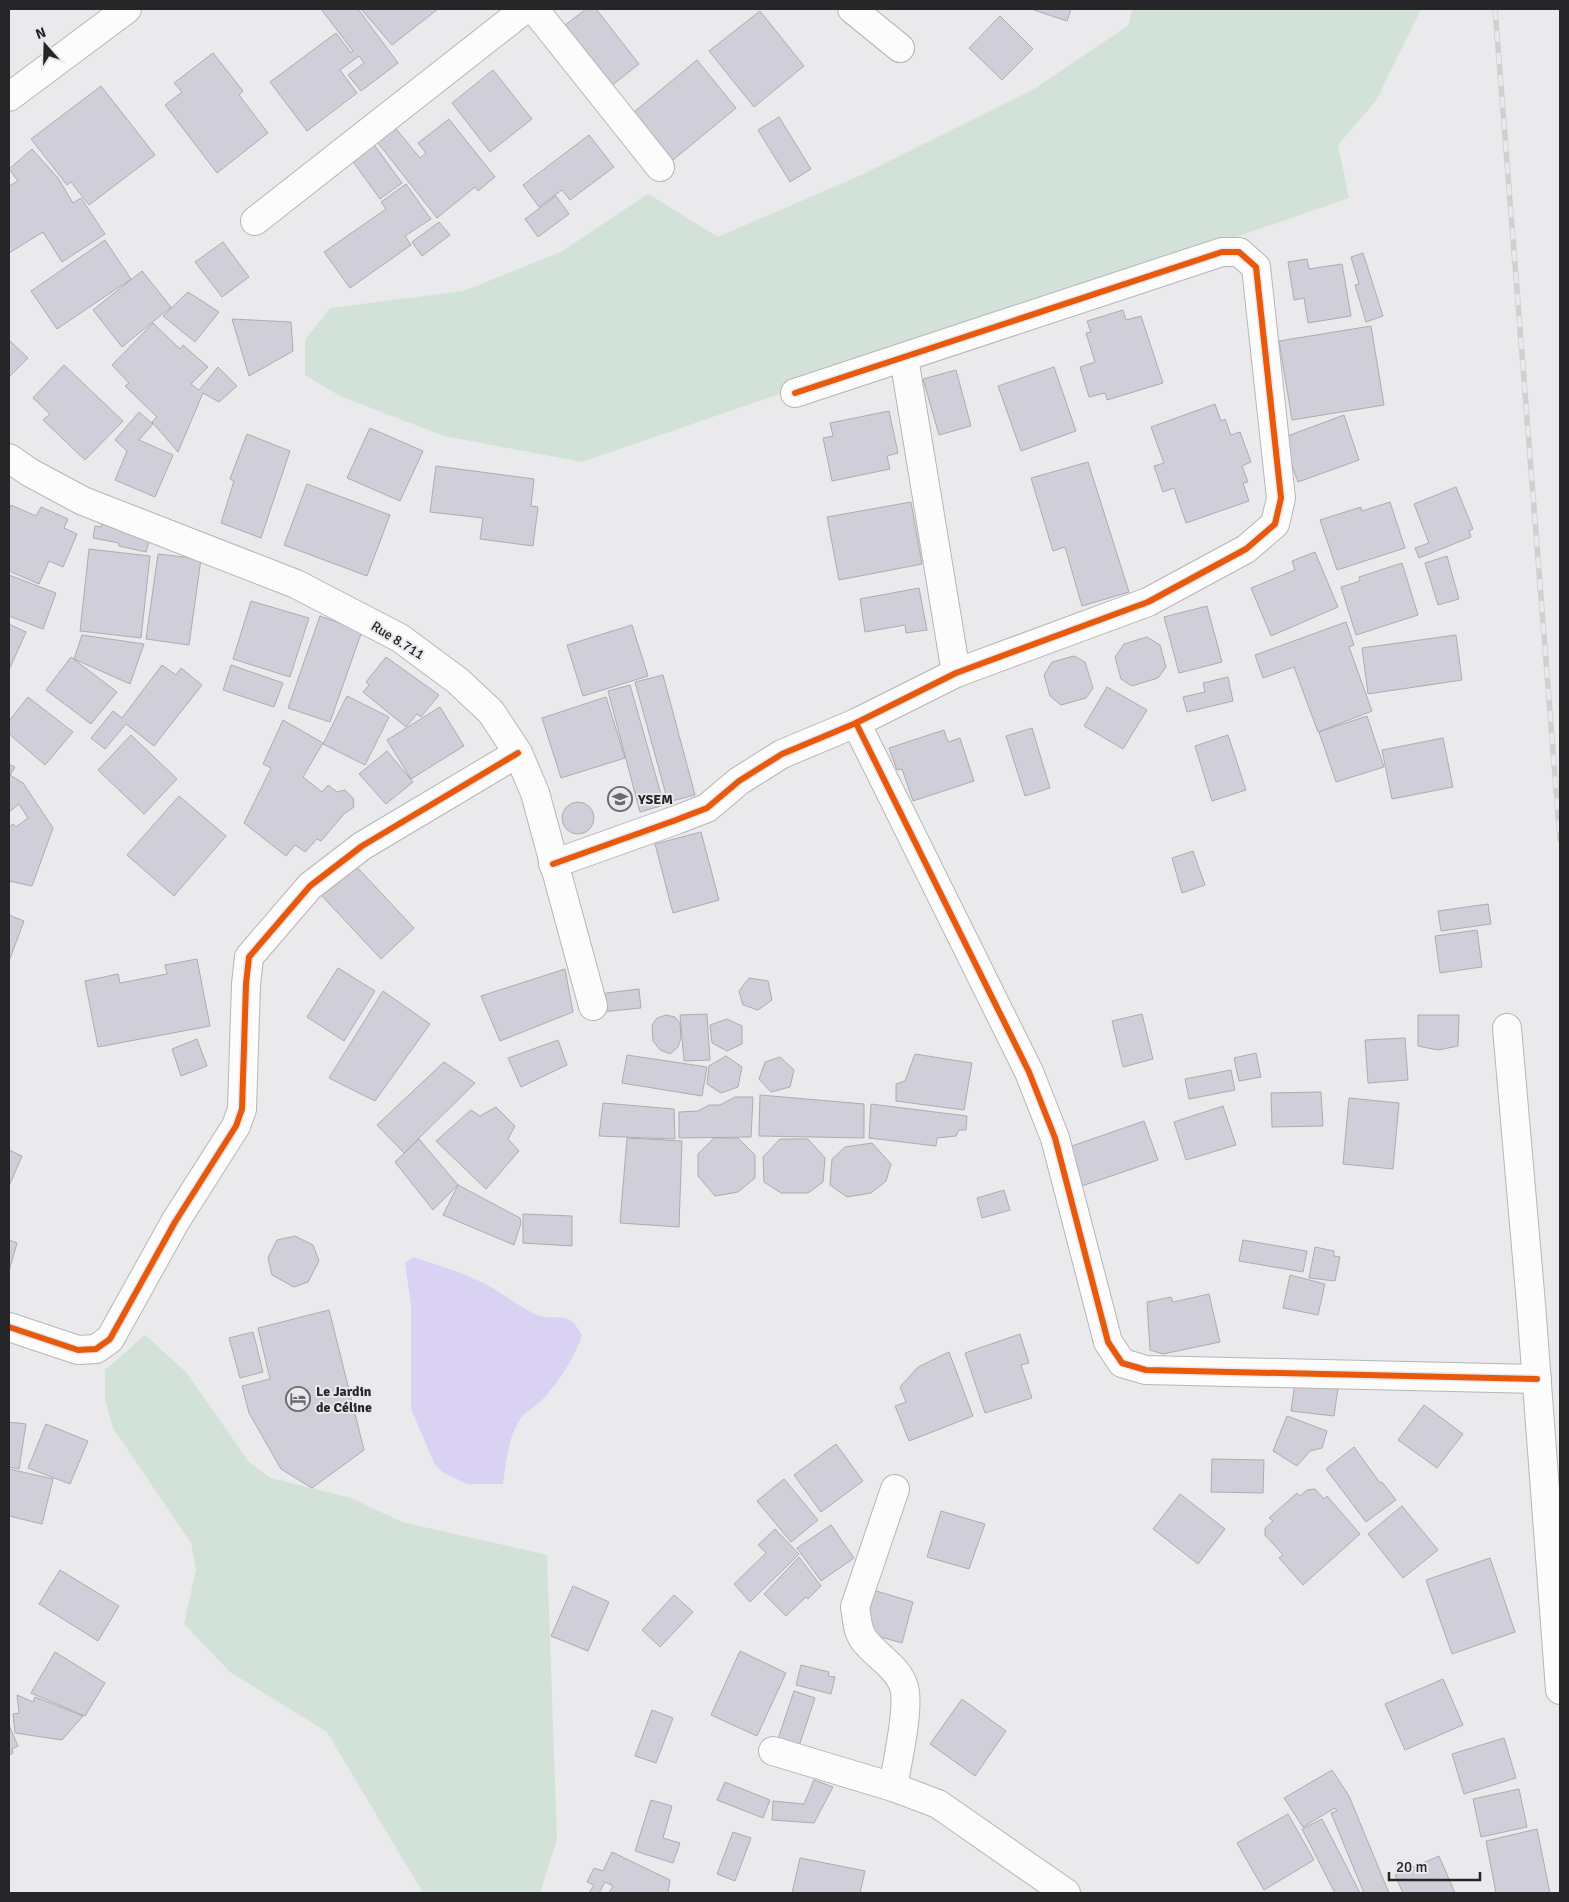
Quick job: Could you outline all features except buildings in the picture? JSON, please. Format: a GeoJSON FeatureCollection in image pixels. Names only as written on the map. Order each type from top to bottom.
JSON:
{"type":"FeatureCollection","features":[{"type":"Feature","properties":{"kind":"street"},"geometry":{"type":"LineString","coordinates":[[9,97],[127,9]]}},
{"type":"Feature","properties":{"kind":"street"},"geometry":{"type":"LineString","coordinates":[[255,221],[525,9]]}},
{"type":"Feature","properties":{"kind":"street"},"geometry":{"type":"LineString","coordinates":[[534,9],[660,167]]}},
{"type":"Feature","properties":{"kind":"street"},"geometry":{"type":"LineString","coordinates":[[852,9],[900,48]]}},
{"type":"Feature","properties":{"kind":"street"},"geometry":{"type":"LineString","coordinates":[[553,864],[707,808],[739,780],[782,754],[856,723],[956,673],[1148,602],[1246,549],[1275,524],[1280,498],[1256,267],[1239,252],[1222,252],[795,393]]}},
{"type":"Feature","properties":{"kind":"street"},"geometry":{"type":"LineString","coordinates":[[904,358],[956,673]]}},
{"type":"Feature","properties":{"kind":"street","name":"Rue 8.711"},"geometry":{"type":"LineString","coordinates":[[9,458],[29,472],[83,501],[296,584],[400,638],[458,680],[491,712],[518,753],[535,793],[593,1006]]}},
{"type":"Feature","properties":{"kind":"street"},"geometry":{"type":"LineString","coordinates":[[856,723],[1029,1072],[1055,1138],[1108,1342],[1122,1364],[1146,1370],[1537,1379]]}},
{"type":"Feature","properties":{"kind":"street"},"geometry":{"type":"LineString","coordinates":[[9,1327],[78,1350],[96,1349],[110,1339],[175,1222],[236,1126],[242,1109],[246,984],[249,957],[310,886],[347,857],[362,846],[518,753]]}},
{"type":"Feature","properties":{"kind":"street"},"geometry":{"type":"LineString","coordinates":[[1507,1028],[1537,1379],[1560,1690]]}},
{"type":"Feature","properties":{"kind":"street"},"geometry":{"type":"LineString","coordinates":[[893,1787],[906,1705],[904,1687],[896,1672],[863,1639],[858,1627],[855,1607],[895,1489]]}},
{"type":"Feature","properties":{"kind":"street"},"geometry":{"type":"LineString","coordinates":[[773,1751],[893,1787],[938,1804],[1066,1893]]}},
{"type":"Feature","properties":{"kind":"shaded area"},"geometry":{"type":"Polygon","coordinates":[[[1132,9],[1421,9],[1376,101],[1338,145],[1349,198],[582,462],[444,436],[340,396],[305,375],[305,340],[330,308],[464,291],[561,252],[648,194],[718,237],[859,176],[1034,89],[1129,25],[1132,9]]]}},
{"type":"Feature","properties":{"kind":"shaded area"},"geometry":{"type":"Polygon","coordinates":[[[413,1257],[449,1269],[491,1287],[537,1315],[567,1318],[582,1335],[571,1359],[556,1383],[542,1400],[522,1417],[515,1428],[508,1451],[503,1484],[467,1484],[442,1472],[434,1463],[411,1409],[411,1305],[405,1263],[413,1257]]]}},
{"type":"Feature","properties":{"kind":"shaded area"},"geometry":{"type":"Polygon","coordinates":[[[145,1335],[186,1372],[249,1462],[271,1478],[351,1498],[402,1522],[547,1555],[557,1839],[540,1893],[423,1893],[327,1732],[230,1672],[184,1624],[196,1569],[191,1543],[113,1428],[105,1399],[105,1370],[145,1335]]]}},
{"type":"Feature","properties":{"kind":"railway"},"geometry":{"type":"LineString","coordinates":[[1495,9],[1560,840]]}},
{"type":"Feature","properties":{"kind":"cycle path"},"geometry":{"type":"LineString","coordinates":[[553,864],[707,808],[739,781],[782,754],[856,723],[956,673],[1148,602],[1246,549],[1275,524],[1281,498],[1256,267],[1239,252],[1222,252],[795,393]]}},
{"type":"Feature","properties":{"kind":"cycle path"},"geometry":{"type":"LineString","coordinates":[[856,723],[1029,1072],[1055,1138],[1108,1342],[1122,1363],[1146,1370],[1537,1379]]}},
{"type":"Feature","properties":{"kind":"cycle path"},"geometry":{"type":"LineString","coordinates":[[9,1327],[78,1350],[96,1349],[110,1339],[175,1222],[236,1126],[242,1109],[246,984],[249,957],[310,886],[362,846],[518,753]]}},
{"type":"Feature","properties":{"kind":"place","name":"YSEM"},"geometry":{"type":"Point","coordinates":[620,799]}},
{"type":"Feature","properties":{"kind":"place","name":"Le Jardin de Céline"},"geometry":{"type":"Point","coordinates":[298,1399]}}]}
